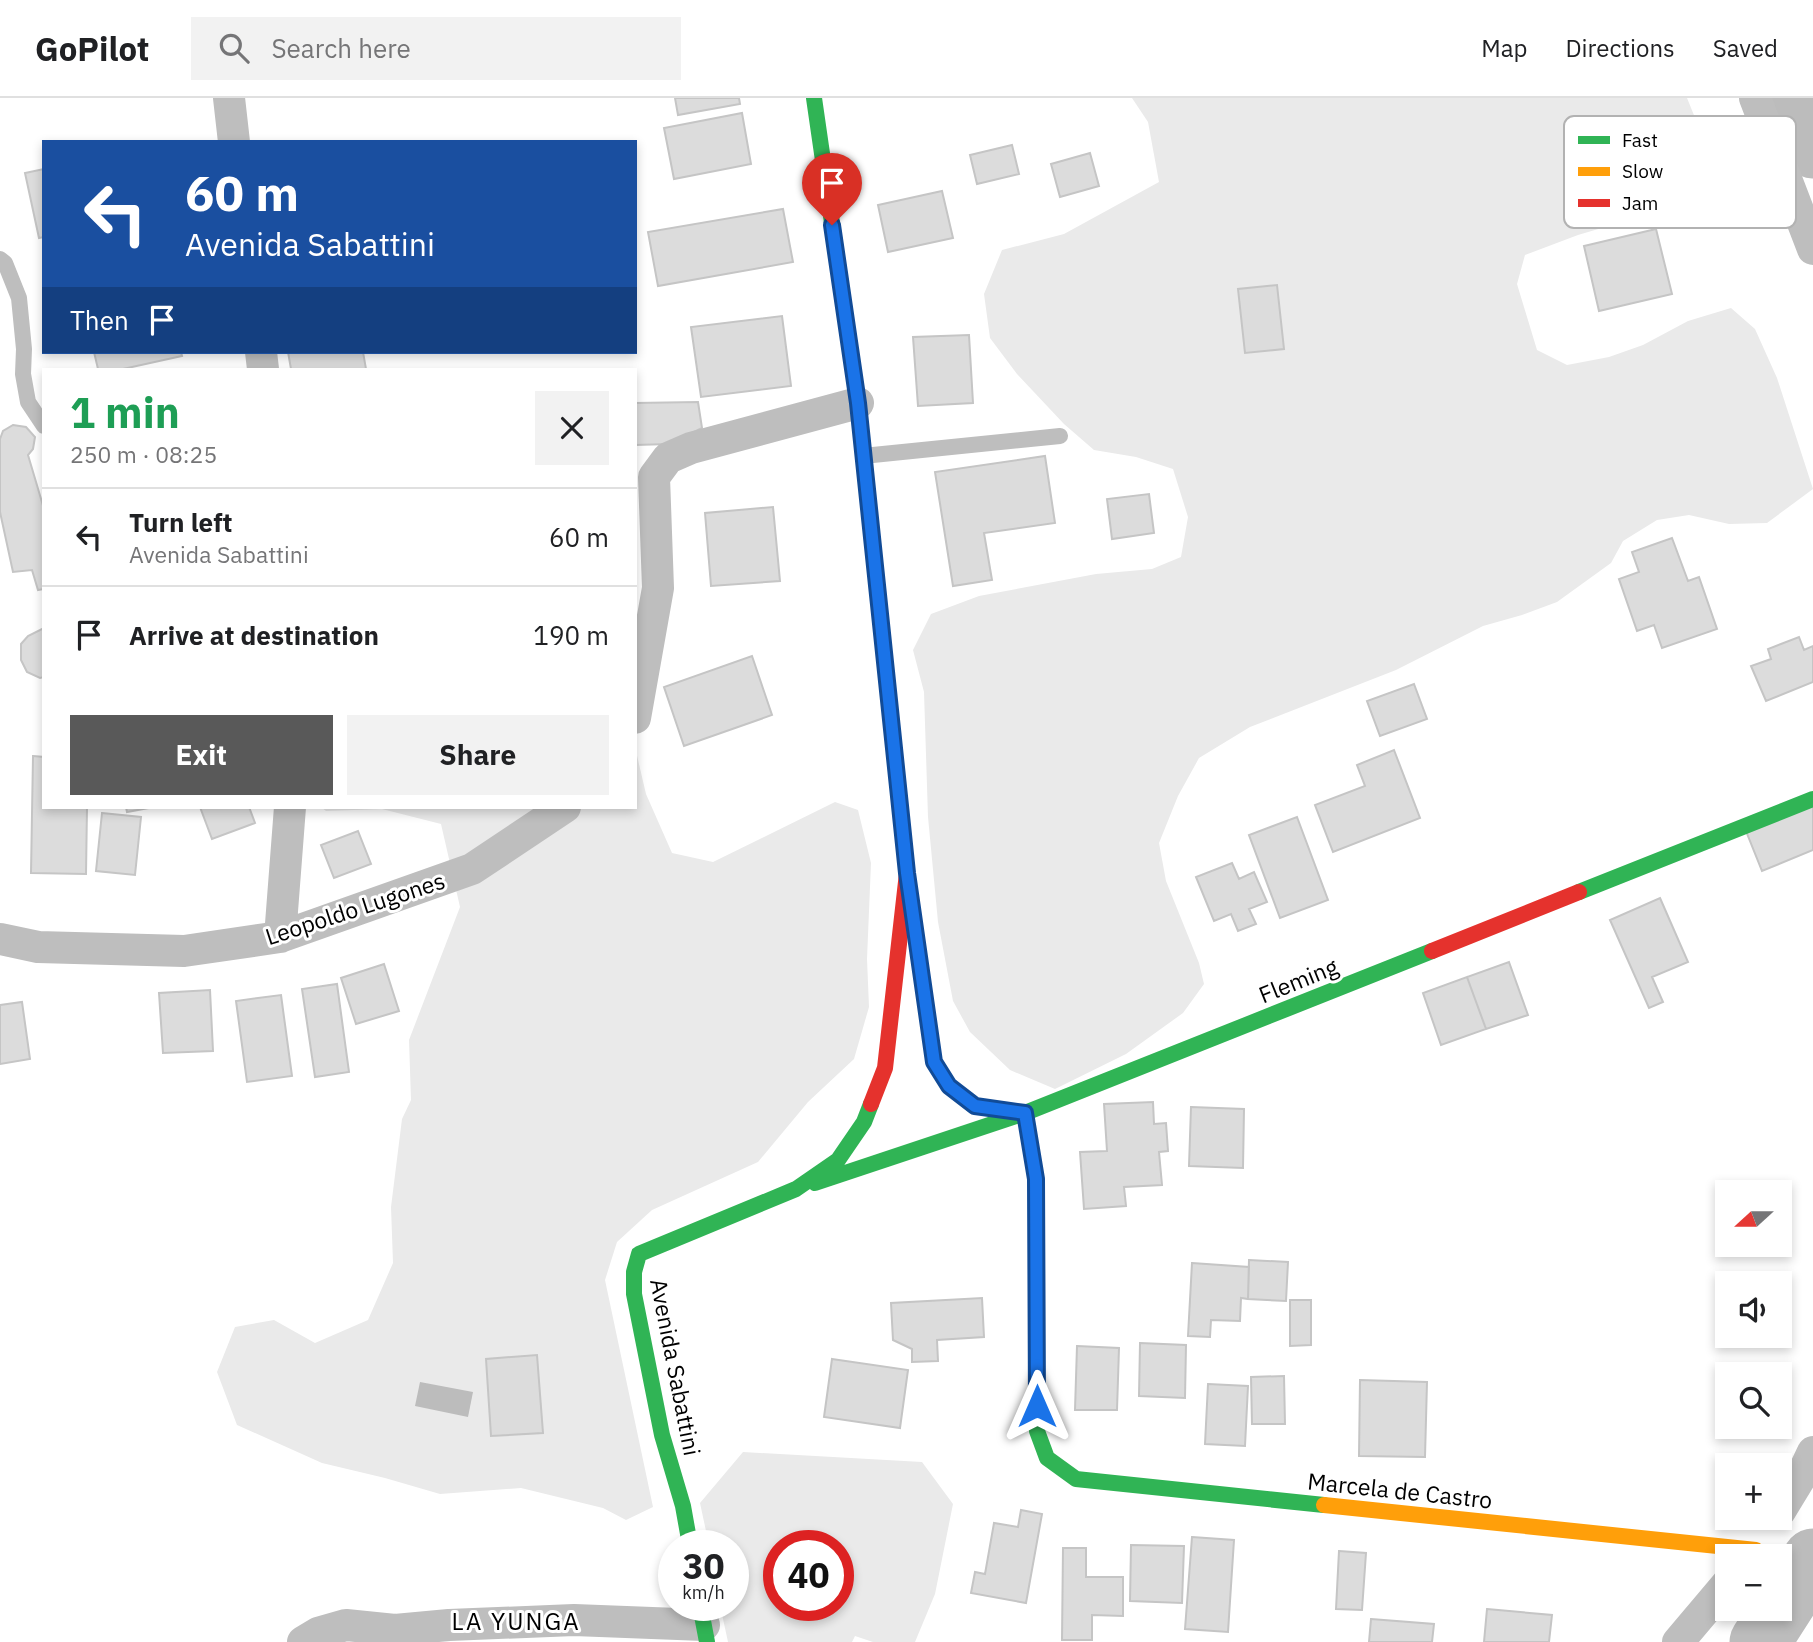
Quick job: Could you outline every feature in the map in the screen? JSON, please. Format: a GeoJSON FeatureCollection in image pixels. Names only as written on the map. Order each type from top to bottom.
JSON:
{"type":"FeatureCollection","features":[{"type":"Feature","properties":{"kind":"street"},"geometry":{"type":"LineString","coordinates":[[229,98],[234,140]]}},
{"type":"Feature","properties":{"kind":"street","name":"Avenida Sabattini"},"geometry":{"type":"LineString","coordinates":[[814,98],[858,403],[907,873],[934,1062],[949,1086],[975,1106],[1025,1113]]}},
{"type":"Feature","properties":{"kind":"street"},"geometry":{"type":"LineString","coordinates":[[1755,98],[1762,116]]}},
{"type":"Feature","properties":{"kind":"street"},"geometry":{"type":"LineString","coordinates":[[1796,205],[1813,249]]}},
{"type":"Feature","properties":{"kind":"street"},"geometry":{"type":"LineString","coordinates":[[637,707],[658,588],[654,477],[668,458],[691,448],[858,403]]}},
{"type":"Feature","properties":{"kind":"street","name":"Fleming"},"geometry":{"type":"LineString","coordinates":[[796,1189],[1025,1113],[1813,799]]}},
{"type":"Feature","properties":{"kind":"street"},"geometry":{"type":"LineString","coordinates":[[279,937],[290,809]]}},
{"type":"Feature","properties":{"kind":"street","name":"Leopoldo Lugones"},"geometry":{"type":"LineString","coordinates":[[0,939],[38,947],[184,951],[279,937],[472,869],[562,809]]}},
{"type":"Feature","properties":{"kind":"street","name":"Avenida Sabattini"},"geometry":{"type":"LineString","coordinates":[[687,1530],[662,1435],[634,1294],[634,1272],[639,1254],[796,1189],[838,1160],[864,1122],[885,1068],[907,873]]}},
{"type":"Feature","properties":{"kind":"street","name":"Marcela de Castro"},"geometry":{"type":"LineString","coordinates":[[1025,1113],[1036,1179],[1037,1431],[1047,1458],[1076,1479],[1715,1549]]}},
{"type":"Feature","properties":{"kind":"street"},"geometry":{"type":"LineString","coordinates":[[1792,1491],[1813,1452]]}},
{"type":"Feature","properties":{"kind":"street"},"geometry":{"type":"LineString","coordinates":[[1678,1642],[1715,1598]]}},
{"type":"Feature","properties":{"kind":"street"},"geometry":{"type":"LineString","coordinates":[[303,1642],[318,1633],[346,1625],[359,1634],[449,1625],[574,1620],[704,1624]]}},
{"type":"Feature","properties":{"kind":"lane"},"geometry":{"type":"LineString","coordinates":[[0,259],[5,263],[19,298],[24,349],[23,374],[28,402],[42,423]]}},
{"type":"Feature","properties":{"kind":"lane"},"geometry":{"type":"LineString","coordinates":[[863,456],[1060,436]]}},
{"type":"Feature","properties":{"kind":"shaded area"},"geometry":{"type":"Polygon","coordinates":[[[1132,98],[1687,98],[1694,116],[1564,116],[1564,228],[1602,228],[1525,255],[1517,284],[1537,350],[1567,365],[1609,357],[1643,345],[1688,321],[1731,308],[1755,329],[1777,378],[1813,489],[1767,523],[1729,524],[1689,515],[1657,520],[1623,541],[1611,563],[1557,602],[1483,626],[1396,670],[1250,727],[1199,758],[1178,796],[1159,843],[1166,881],[1199,963],[1204,984],[1183,1013],[1126,1054],[1055,1089],[1010,1070],[970,1032],[953,1001],[938,922],[928,817],[924,692],[913,650],[931,614],[979,596],[1096,574],[1152,569],[1181,557],[1188,517],[1173,469],[1136,457],[1094,450],[1064,424],[1017,374],[990,338],[984,294],[1002,250],[1064,234],[1159,182],[1148,122],[1132,98]]]}},
{"type":"Feature","properties":{"kind":"shaded area"},"geometry":{"type":"Polygon","coordinates":[[[637,756],[646,794],[672,853],[713,862],[835,802],[858,810],[871,863],[867,959],[869,1007],[854,1059],[808,1102],[758,1162],[652,1210],[617,1242],[605,1280],[653,1507],[626,1520],[603,1508],[521,1488],[440,1494],[322,1463],[237,1425],[217,1372],[235,1327],[274,1320],[315,1343],[368,1320],[393,1263],[391,1207],[402,1119],[411,1100],[409,1040],[460,907],[441,824],[382,809],[637,809],[637,756]]]}},
{"type":"Feature","properties":{"kind":"shaded area"},"geometry":{"type":"Polygon","coordinates":[[[324,809],[382,809],[326,811],[324,809]]]}},
{"type":"Feature","properties":{"kind":"shaded area"},"geometry":{"type":"Polygon","coordinates":[[[420,1382],[473,1392],[468,1417],[415,1406],[420,1382]]]}},
{"type":"Feature","properties":{"kind":"shaded area"},"geometry":{"type":"Polygon","coordinates":[[[743,1452],[922,1462],[953,1504],[935,1594],[915,1642],[873,1642],[855,1636],[852,1642],[728,1642],[723,1621],[749,1621],[749,1530],[706,1530],[700,1503],[743,1452]]]}},
{"type":"Feature","properties":{"kind":"building"},"geometry":{"type":"Polygon","coordinates":[[[675,98],[739,98],[740,104],[678,115],[675,98]]]}},
{"type":"Feature","properties":{"kind":"building"},"geometry":{"type":"Polygon","coordinates":[[[742,113],[751,164],[674,179],[664,128],[742,113]]]}},
{"type":"Feature","properties":{"kind":"building"},"geometry":{"type":"Polygon","coordinates":[[[1012,145],[1019,174],[977,184],[970,155],[1012,145]]]}},
{"type":"Feature","properties":{"kind":"building"},"geometry":{"type":"Polygon","coordinates":[[[1090,153],[1099,186],[1060,197],[1051,164],[1090,153]]]}},
{"type":"Feature","properties":{"kind":"building"},"geometry":{"type":"Polygon","coordinates":[[[42,169],[42,237],[39,238],[25,173],[42,169]]]}},
{"type":"Feature","properties":{"kind":"building"},"geometry":{"type":"Polygon","coordinates":[[[942,191],[953,238],[888,252],[878,205],[942,191]]]}},
{"type":"Feature","properties":{"kind":"building"},"geometry":{"type":"Polygon","coordinates":[[[783,209],[793,262],[658,286],[648,232],[783,209]]]}},
{"type":"Feature","properties":{"kind":"building"},"geometry":{"type":"Polygon","coordinates":[[[1656,229],[1672,294],[1599,311],[1584,246],[1656,229]]]}},
{"type":"Feature","properties":{"kind":"building"},"geometry":{"type":"Polygon","coordinates":[[[1277,285],[1284,349],[1245,353],[1238,289],[1277,285]]]}},
{"type":"Feature","properties":{"kind":"building"},"geometry":{"type":"Polygon","coordinates":[[[782,316],[791,386],[701,397],[691,327],[782,316]]]}},
{"type":"Feature","properties":{"kind":"building"},"geometry":{"type":"Polygon","coordinates":[[[969,335],[973,403],[918,406],[913,337],[969,335]]]}},
{"type":"Feature","properties":{"kind":"building"},"geometry":{"type":"Polygon","coordinates":[[[94,354],[182,356],[128,368],[98,368],[94,354]]]}},
{"type":"Feature","properties":{"kind":"building"},"geometry":{"type":"Polygon","coordinates":[[[288,354],[363,354],[366,368],[291,368],[288,354]]]}},
{"type":"Feature","properties":{"kind":"building"},"geometry":{"type":"Polygon","coordinates":[[[698,402],[702,428],[670,444],[637,445],[637,403],[698,402]]]}},
{"type":"Feature","properties":{"kind":"building"},"geometry":{"type":"Polygon","coordinates":[[[13,425],[26,427],[35,437],[33,449],[28,455],[42,502],[42,589],[38,590],[32,570],[13,572],[0,512],[0,439],[3,431],[13,425]]]}},
{"type":"Feature","properties":{"kind":"building"},"geometry":{"type":"Polygon","coordinates":[[[1045,456],[1055,523],[984,533],[992,580],[953,586],[935,472],[1045,456]]]}},
{"type":"Feature","properties":{"kind":"building"},"geometry":{"type":"Polygon","coordinates":[[[1149,494],[1154,533],[1112,539],[1107,499],[1149,494]]]}},
{"type":"Feature","properties":{"kind":"building"},"geometry":{"type":"Polygon","coordinates":[[[773,507],[780,581],[711,586],[705,513],[773,507]]]}},
{"type":"Feature","properties":{"kind":"building"},"geometry":{"type":"Polygon","coordinates":[[[1672,538],[1688,581],[1699,577],[1717,629],[1662,648],[1654,625],[1637,631],[1619,579],[1639,572],[1632,552],[1672,538]]]}},
{"type":"Feature","properties":{"kind":"building"},"geometry":{"type":"Polygon","coordinates":[[[42,629],[42,678],[27,672],[21,660],[21,644],[28,636],[42,629]]]}},
{"type":"Feature","properties":{"kind":"building"},"geometry":{"type":"Polygon","coordinates":[[[1799,637],[1804,650],[1813,646],[1813,682],[1766,701],[1751,666],[1771,659],[1768,649],[1799,637]]]}},
{"type":"Feature","properties":{"kind":"building"},"geometry":{"type":"Polygon","coordinates":[[[752,656],[772,715],[684,746],[664,687],[752,656]]]}},
{"type":"Feature","properties":{"kind":"building"},"geometry":{"type":"Polygon","coordinates":[[[1414,684],[1427,719],[1380,736],[1367,701],[1414,684]]]}},
{"type":"Feature","properties":{"kind":"building"},"geometry":{"type":"Polygon","coordinates":[[[1394,750],[1420,818],[1333,852],[1315,805],[1365,786],[1357,765],[1394,750]]]}},
{"type":"Feature","properties":{"kind":"building"},"geometry":{"type":"Polygon","coordinates":[[[33,756],[42,757],[42,809],[87,809],[86,874],[31,873],[33,756]]]}},
{"type":"Feature","properties":{"kind":"building"},"geometry":{"type":"Polygon","coordinates":[[[1813,803],[1813,850],[1762,871],[1746,831],[1813,803]]]}},
{"type":"Feature","properties":{"kind":"building"},"geometry":{"type":"Polygon","coordinates":[[[201,809],[250,809],[255,823],[212,839],[201,809]]]}},
{"type":"Feature","properties":{"kind":"building"},"geometry":{"type":"Polygon","coordinates":[[[102,813],[141,817],[135,875],[96,871],[102,813]]]}},
{"type":"Feature","properties":{"kind":"building"},"geometry":{"type":"Polygon","coordinates":[[[1297,817],[1328,900],[1280,918],[1249,835],[1297,817]]]}},
{"type":"Feature","properties":{"kind":"building"},"geometry":{"type":"Polygon","coordinates":[[[358,831],[371,864],[334,878],[321,845],[358,831]]]}},
{"type":"Feature","properties":{"kind":"building"},"geometry":{"type":"Polygon","coordinates":[[[1232,863],[1239,879],[1254,872],[1267,902],[1249,909],[1256,924],[1238,931],[1231,914],[1214,921],[1196,877],[1232,863]]]}},
{"type":"Feature","properties":{"kind":"building"},"geometry":{"type":"Polygon","coordinates":[[[1660,898],[1688,962],[1652,977],[1663,1002],[1649,1008],[1610,920],[1660,898]]]}},
{"type":"Feature","properties":{"kind":"building"},"geometry":{"type":"Polygon","coordinates":[[[1509,962],[1528,1015],[1486,1029],[1467,977],[1509,962]]]}},
{"type":"Feature","properties":{"kind":"building"},"geometry":{"type":"Polygon","coordinates":[[[384,964],[399,1011],[356,1024],[341,978],[384,964]]]}},
{"type":"Feature","properties":{"kind":"building"},"geometry":{"type":"Polygon","coordinates":[[[1467,977],[1486,1029],[1441,1045],[1423,993],[1467,977]]]}},
{"type":"Feature","properties":{"kind":"building"},"geometry":{"type":"Polygon","coordinates":[[[337,984],[349,1072],[315,1077],[302,989],[337,984]]]}},
{"type":"Feature","properties":{"kind":"building"},"geometry":{"type":"Polygon","coordinates":[[[210,990],[213,1051],[163,1053],[159,993],[210,990]]]}},
{"type":"Feature","properties":{"kind":"building"},"geometry":{"type":"Polygon","coordinates":[[[281,995],[292,1076],[247,1082],[236,1001],[281,995]]]}},
{"type":"Feature","properties":{"kind":"building"},"geometry":{"type":"Polygon","coordinates":[[[22,1002],[30,1059],[0,1064],[0,1005],[22,1002]]]}},
{"type":"Feature","properties":{"kind":"building"},"geometry":{"type":"Polygon","coordinates":[[[1153,1102],[1154,1124],[1166,1123],[1168,1151],[1159,1152],[1162,1185],[1124,1187],[1126,1206],[1084,1209],[1080,1152],[1107,1151],[1104,1104],[1153,1102]]]}},
{"type":"Feature","properties":{"kind":"building"},"geometry":{"type":"Polygon","coordinates":[[[1191,1107],[1244,1109],[1243,1168],[1189,1166],[1191,1107]]]}},
{"type":"Feature","properties":{"kind":"building"},"geometry":{"type":"Polygon","coordinates":[[[1249,1260],[1288,1262],[1286,1301],[1248,1299],[1249,1260]]]}},
{"type":"Feature","properties":{"kind":"building"},"geometry":{"type":"Polygon","coordinates":[[[1192,1263],[1249,1267],[1248,1299],[1241,1298],[1240,1321],[1211,1320],[1210,1337],[1188,1336],[1192,1263]]]}},
{"type":"Feature","properties":{"kind":"building"},"geometry":{"type":"Polygon","coordinates":[[[982,1298],[984,1337],[937,1340],[938,1361],[912,1362],[912,1349],[893,1340],[891,1303],[982,1298]]]}},
{"type":"Feature","properties":{"kind":"building"},"geometry":{"type":"Polygon","coordinates":[[[1290,1300],[1311,1300],[1311,1345],[1290,1346],[1290,1300]]]}},
{"type":"Feature","properties":{"kind":"building"},"geometry":{"type":"Polygon","coordinates":[[[1140,1343],[1186,1345],[1185,1398],[1139,1396],[1140,1343]]]}},
{"type":"Feature","properties":{"kind":"building"},"geometry":{"type":"Polygon","coordinates":[[[1077,1346],[1119,1348],[1117,1410],[1075,1410],[1077,1346]]]}},
{"type":"Feature","properties":{"kind":"building"},"geometry":{"type":"Polygon","coordinates":[[[537,1355],[543,1433],[491,1436],[486,1359],[537,1355]]]}},
{"type":"Feature","properties":{"kind":"building"},"geometry":{"type":"Polygon","coordinates":[[[832,1359],[908,1370],[900,1428],[824,1417],[832,1359]]]}},
{"type":"Feature","properties":{"kind":"building"},"geometry":{"type":"Polygon","coordinates":[[[1284,1376],[1285,1424],[1252,1424],[1251,1377],[1284,1376]]]}},
{"type":"Feature","properties":{"kind":"building"},"geometry":{"type":"Polygon","coordinates":[[[1360,1380],[1427,1382],[1425,1457],[1359,1456],[1360,1380]]]}},
{"type":"Feature","properties":{"kind":"building"},"geometry":{"type":"Polygon","coordinates":[[[1208,1384],[1248,1386],[1245,1446],[1205,1444],[1208,1384]]]}},
{"type":"Feature","properties":{"kind":"building"},"geometry":{"type":"Polygon","coordinates":[[[1021,1510],[1042,1514],[1026,1603],[971,1593],[975,1572],[985,1574],[994,1523],[1018,1527],[1021,1510]]]}},
{"type":"Feature","properties":{"kind":"building"},"geometry":{"type":"Polygon","coordinates":[[[1192,1537],[1234,1540],[1228,1632],[1185,1629],[1192,1537]]]}},
{"type":"Feature","properties":{"kind":"building"},"geometry":{"type":"Polygon","coordinates":[[[1131,1545],[1184,1546],[1182,1603],[1130,1601],[1131,1545]]]}},
{"type":"Feature","properties":{"kind":"building"},"geometry":{"type":"Polygon","coordinates":[[[1063,1548],[1086,1548],[1086,1577],[1123,1577],[1123,1616],[1092,1615],[1092,1640],[1062,1640],[1063,1548]]]}},
{"type":"Feature","properties":{"kind":"building"},"geometry":{"type":"Polygon","coordinates":[[[1339,1551],[1366,1553],[1362,1610],[1336,1609],[1339,1551]]]}},
{"type":"Feature","properties":{"kind":"building"},"geometry":{"type":"Polygon","coordinates":[[[1487,1609],[1552,1615],[1549,1642],[1484,1642],[1487,1609]]]}},
{"type":"Feature","properties":{"kind":"building"},"geometry":{"type":"Polygon","coordinates":[[[1371,1619],[1434,1624],[1432,1642],[1369,1642],[1371,1619]]]}},
{"type":"Feature","properties":{"kind":"waterway"},"geometry":{"type":"LineString","coordinates":[[1794,98],[1813,148]]}},
{"type":"Feature","properties":{"kind":"waterway"},"geometry":{"type":"LineString","coordinates":[[1760,1642],[1813,1559]]}},
{"type":"Feature","properties":{"kind":"traffic: fast"},"geometry":{"type":"LineString","coordinates":[[814,98],[858,403],[902,824]]}},
{"type":"Feature","properties":{"kind":"traffic: fast"},"geometry":{"type":"LineString","coordinates":[[1579,892],[1813,799]]}},
{"type":"Feature","properties":{"kind":"traffic: fast"},"geometry":{"type":"LineString","coordinates":[[915,931],[934,1062],[949,1086],[974,1106],[1025,1113],[1036,1179],[1037,1431],[1047,1458],[1076,1479],[1324,1505]]}},
{"type":"Feature","properties":{"kind":"traffic: fast"},"geometry":{"type":"LineString","coordinates":[[815,1183],[1025,1113],[1432,951]]}},
{"type":"Feature","properties":{"kind":"traffic: fast"},"geometry":{"type":"LineString","coordinates":[[687,1530],[662,1435],[634,1294],[634,1272],[639,1254],[796,1189],[838,1160],[864,1122],[871,1104]]}},
{"type":"Feature","properties":{"kind":"traffic: fast"},"geometry":{"type":"LineString","coordinates":[[703,1621],[707,1642]]}},
{"type":"Feature","properties":{"kind":"traffic: slow"},"geometry":{"type":"LineString","coordinates":[[1324,1505],[1715,1546]]}},
{"type":"Feature","properties":{"kind":"traffic: jam"},"geometry":{"type":"LineString","coordinates":[[871,1104],[885,1068],[907,873],[902,824]]}},
{"type":"Feature","properties":{"kind":"traffic: jam"},"geometry":{"type":"LineString","coordinates":[[1432,951],[1579,892]]}},
{"type":"Feature","properties":{"kind":"district","name":"LA YUNGA"},"geometry":{"type":"Point","coordinates":[516,1621]}},
{"type":"Feature","properties":{"kind":"route"},"geometry":{"type":"LineString","coordinates":[[832,225],[858,403],[907,873],[934,1062],[949,1086],[975,1106],[1025,1113],[1036,1179],[1037,1406]]}}]}
